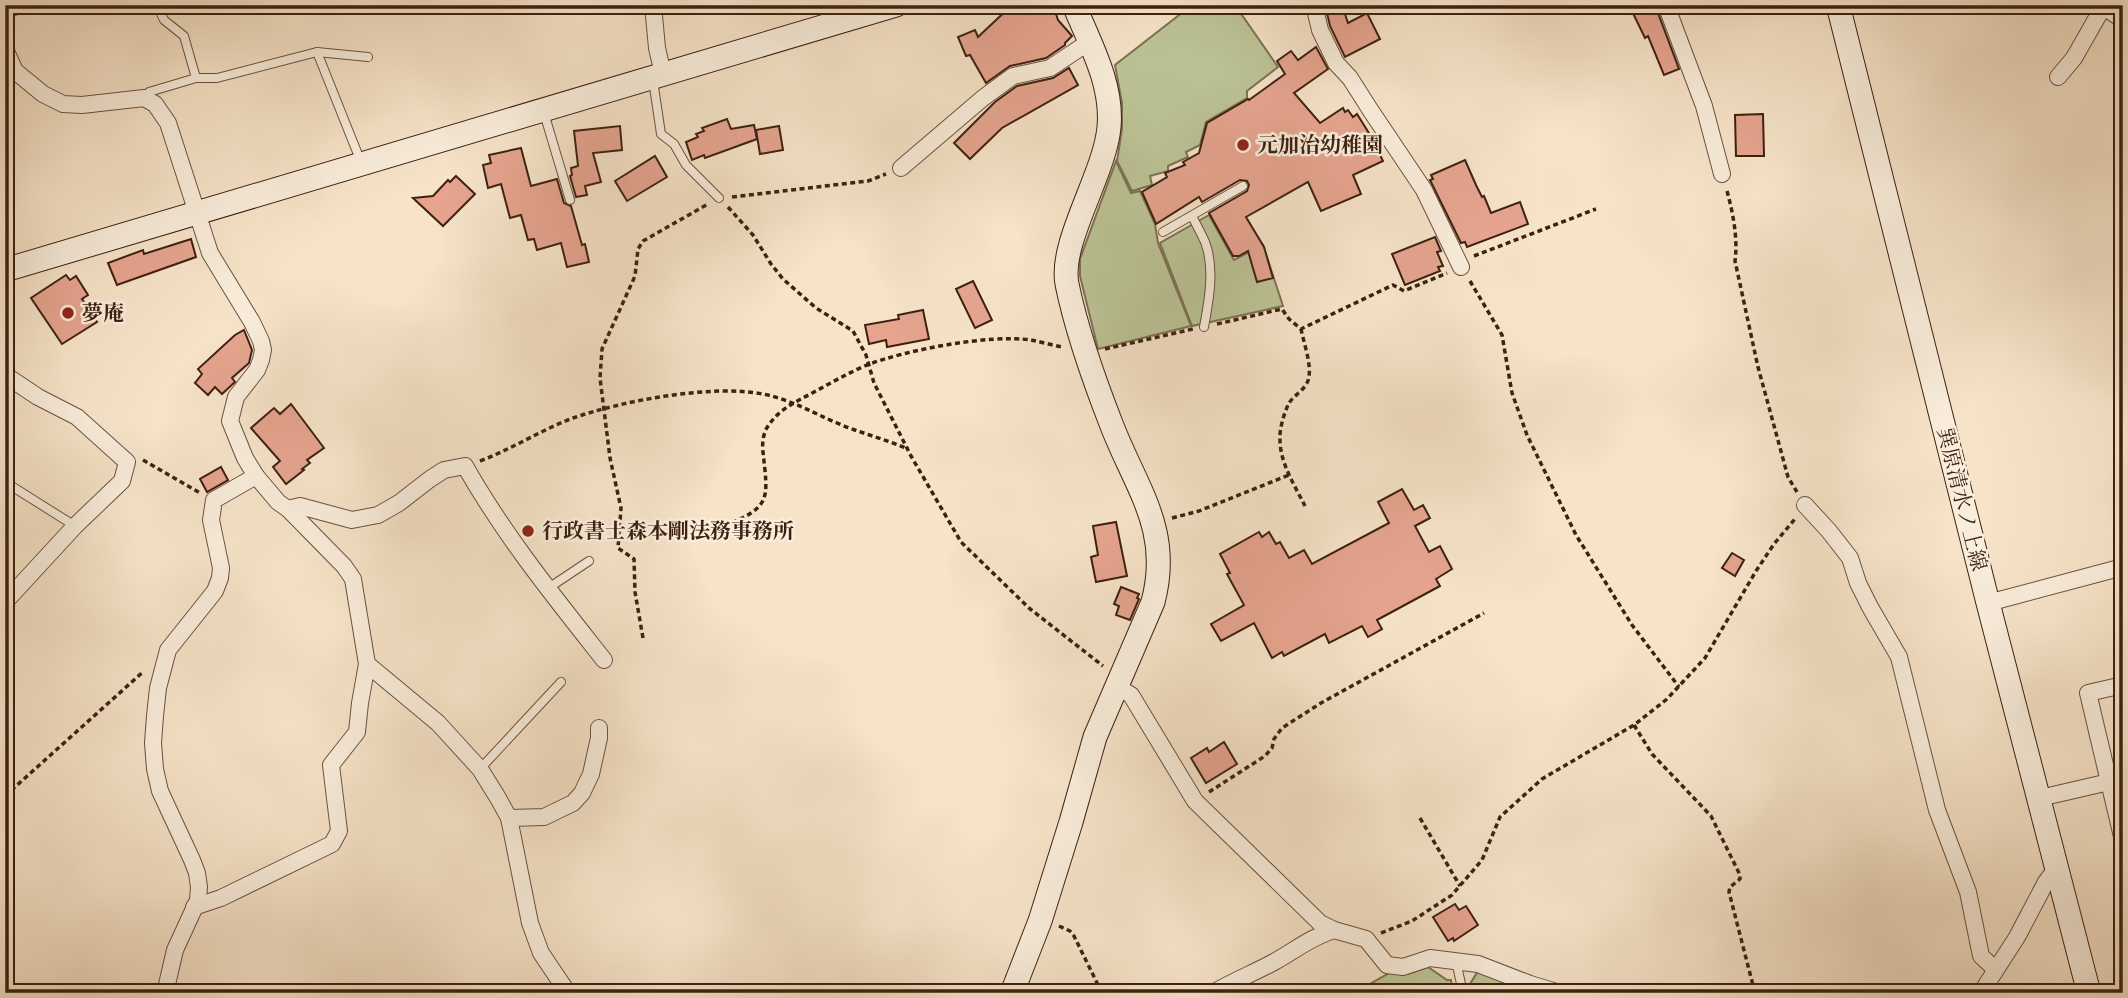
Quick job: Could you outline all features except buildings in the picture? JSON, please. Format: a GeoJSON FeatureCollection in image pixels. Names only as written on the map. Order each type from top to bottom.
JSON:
{"type":"FeatureCollection","features":[{"type":"Feature","properties":{"kind":"street"},"geometry":{"type":"LineString","coordinates":[[5,10],[20,5]]}},
{"type":"Feature","properties":{"kind":"street"},"geometry":{"type":"LineString","coordinates":[[653,5],[658,76]]}},
{"type":"Feature","properties":{"kind":"street"},"geometry":{"type":"LineString","coordinates":[[1012,993],[1040,921],[1095,737],[1153,602],[1160,560],[1149,507],[1113,428],[1085,350],[1067,282],[1067,259],[1106,149],[1110,125],[1104,79],[1074,5]]}},
{"type":"Feature","properties":{"kind":"street"},"geometry":{"type":"LineString","coordinates":[[1314,5],[1321,30],[1336,62],[1350,78],[1424,190],[1460,264]]}},
{"type":"Feature","properties":{"kind":"street"},"geometry":{"type":"LineString","coordinates":[[1666,5],[1704,106],[1722,174]]}},
{"type":"Feature","properties":{"kind":"street","name":"巽原清水ノ上線"},"geometry":{"type":"LineString","coordinates":[[1839,5],[1988,603],[2089,993]]}},
{"type":"Feature","properties":{"kind":"street"},"geometry":{"type":"LineString","coordinates":[[2058,77],[2074,58],[2102,6],[2123,20]]}},
{"type":"Feature","properties":{"kind":"street"},"geometry":{"type":"LineString","coordinates":[[5,270],[885,7]]}},
{"type":"Feature","properties":{"kind":"street"},"geometry":{"type":"LineString","coordinates":[[901,168],[983,97],[1013,76],[1050,68],[1089,42]]}},
{"type":"Feature","properties":{"kind":"street"},"geometry":{"type":"LineString","coordinates":[[5,49],[15,71],[43,94],[64,104],[82,105],[144,98],[155,104],[168,123],[211,253],[261,341],[261,360],[257,370],[236,397],[230,421],[245,458],[278,502],[345,566],[353,579],[367,664],[357,732],[331,765],[339,831],[332,844],[222,898],[194,907]]}},
{"type":"Feature","properties":{"kind":"street"},"geometry":{"type":"LineString","coordinates":[[5,375],[38,397],[77,417],[127,462],[122,481],[75,526],[5,602]]}},
{"type":"Feature","properties":{"kind":"street"},"geometry":{"type":"LineString","coordinates":[[288,509],[300,506],[352,520],[378,515],[444,470],[465,466],[547,589],[604,660]]}},
{"type":"Feature","properties":{"kind":"street"},"geometry":{"type":"LineString","coordinates":[[165,993],[175,950],[198,900],[199,887],[197,873],[164,800],[155,769],[153,743],[158,688],[168,650],[215,591],[220,578],[211,520],[214,500],[256,476]]}},
{"type":"Feature","properties":{"kind":"street"},"geometry":{"type":"LineString","coordinates":[[1805,505],[1850,558],[1864,595],[1899,657],[1937,810],[1968,892],[1981,956],[1995,969]]}},
{"type":"Feature","properties":{"kind":"street"},"geometry":{"type":"LineString","coordinates":[[1988,603],[2123,567]]}},
{"type":"Feature","properties":{"kind":"street"},"geometry":{"type":"LineString","coordinates":[[367,664],[438,723],[480,769],[509,818],[530,923],[541,953],[568,993]]}},
{"type":"Feature","properties":{"kind":"street"},"geometry":{"type":"LineString","coordinates":[[1118,681],[1131,695],[1195,801],[1320,923],[1366,939],[1387,965],[1403,967],[1430,958],[1478,964],[1560,993]]}},
{"type":"Feature","properties":{"kind":"street"},"geometry":{"type":"LineString","coordinates":[[2123,685],[2088,693],[2123,841]]}},
{"type":"Feature","properties":{"kind":"street"},"geometry":{"type":"LineString","coordinates":[[509,818],[544,817],[573,803],[582,793],[591,774],[599,738],[598,728]]}},
{"type":"Feature","properties":{"kind":"street"},"geometry":{"type":"LineString","coordinates":[[2040,798],[2109,782]]}},
{"type":"Feature","properties":{"kind":"street"},"geometry":{"type":"LineString","coordinates":[[1980,993],[2017,937],[2046,881],[2058,866]]}},
{"type":"Feature","properties":{"kind":"street"},"geometry":{"type":"LineString","coordinates":[[1213,993],[1274,962],[1319,934],[1334,930]]}},
{"type":"Feature","properties":{"kind":"lane"},"geometry":{"type":"LineString","coordinates":[[157,5],[163,20],[184,36],[196,78]]}},
{"type":"Feature","properties":{"kind":"lane"},"geometry":{"type":"LineString","coordinates":[[317,52],[362,165]]}},
{"type":"Feature","properties":{"kind":"lane"},"geometry":{"type":"LineString","coordinates":[[144,98],[149,92],[196,78],[217,78],[317,52],[368,57]]}},
{"type":"Feature","properties":{"kind":"lane"},"geometry":{"type":"LineString","coordinates":[[658,76],[661,134],[674,144],[686,165],[719,198]]}},
{"type":"Feature","properties":{"kind":"lane"},"geometry":{"type":"LineString","coordinates":[[543,110],[570,200]]}},
{"type":"Feature","properties":{"kind":"lane"},"geometry":{"type":"LineString","coordinates":[[1163,232],[1243,186]]}},
{"type":"Feature","properties":{"kind":"lane"},"geometry":{"type":"LineString","coordinates":[[1192,216],[1206,244],[1210,268],[1210,294],[1204,327]]}},
{"type":"Feature","properties":{"kind":"lane"},"geometry":{"type":"LineString","coordinates":[[5,482],[75,526]]}},
{"type":"Feature","properties":{"kind":"lane"},"geometry":{"type":"LineString","coordinates":[[547,589],[589,561]]}},
{"type":"Feature","properties":{"kind":"lane"},"geometry":{"type":"LineString","coordinates":[[480,769],[561,682]]}},
{"type":"Feature","properties":{"kind":"lane"},"geometry":{"type":"LineString","coordinates":[[1456,961],[1463,993]]}},
{"type":"Feature","properties":{"kind":"path"},"geometry":{"type":"LineString","coordinates":[[643,638],[635,592],[635,559],[618,548],[621,508],[610,458],[600,378],[602,349],[635,276],[638,249],[643,241],[719,198],[868,181],[901,168]]}},
{"type":"Feature","properties":{"kind":"path"},"geometry":{"type":"LineString","coordinates":[[1366,939],[1412,921],[1452,895],[1482,860],[1500,817],[1522,796],[1542,779],[1634,725],[1667,699],[1705,658],[1768,553],[1805,505],[1788,477],[1758,367],[1735,261],[1737,252],[1732,211],[1722,174]]}},
{"type":"Feature","properties":{"kind":"path"},"geometry":{"type":"LineString","coordinates":[[719,198],[753,235],[783,279],[816,308],[853,331],[861,344],[873,383],[961,542],[1029,608],[1107,669],[1118,681]]}},
{"type":"Feature","properties":{"kind":"path"},"geometry":{"type":"LineString","coordinates":[[1301,329],[1394,285],[1404,291],[1460,264],[1596,209]]}},
{"type":"Feature","properties":{"kind":"path"},"geometry":{"type":"LineString","coordinates":[[1460,264],[1502,335],[1511,393],[1527,435],[1576,535],[1632,625],[1679,687]]}},
{"type":"Feature","properties":{"kind":"path"},"geometry":{"type":"LineString","coordinates":[[724,526],[754,511],[764,501],[767,486],[762,446],[765,429],[778,413],[793,402],[869,365],[958,343],[983,340],[1029,340],[1085,350],[1282,309],[1301,329],[1308,365],[1308,378],[1303,389],[1289,404],[1280,440],[1289,475],[1305,506]]}},
{"type":"Feature","properties":{"kind":"path"},"geometry":{"type":"LineString","coordinates":[[465,466],[514,447],[571,419],[604,408],[703,392],[761,394],[793,402],[839,424],[908,449]]}},
{"type":"Feature","properties":{"kind":"path"},"geometry":{"type":"LineString","coordinates":[[127,462],[145,460],[214,500]]}},
{"type":"Feature","properties":{"kind":"path"},"geometry":{"type":"LineString","coordinates":[[1153,523],[1199,511],[1289,475]]}},
{"type":"Feature","properties":{"kind":"path"},"geometry":{"type":"LineString","coordinates":[[1195,801],[1265,756],[1282,728],[1321,703],[1484,613]]}},
{"type":"Feature","properties":{"kind":"path"},"geometry":{"type":"LineString","coordinates":[[5,796],[168,650]]}},
{"type":"Feature","properties":{"kind":"path"},"geometry":{"type":"LineString","coordinates":[[1634,725],[1652,754],[1711,816],[1740,875],[1740,879],[1730,887],[1729,892],[1755,993]]}},
{"type":"Feature","properties":{"kind":"path"},"geometry":{"type":"LineString","coordinates":[[1420,818],[1460,886]]}},
{"type":"Feature","properties":{"kind":"path"},"geometry":{"type":"LineString","coordinates":[[1040,921],[1070,931],[1102,993]]}},
{"type":"Feature","properties":{"kind":"green space"},"geometry":{"type":"Polygon","coordinates":[[[1192,5],[1235,5],[1278,67],[1247,91],[1247,98],[1206,122],[1200,145],[1186,152],[1188,157],[1168,166],[1168,171],[1150,176],[1152,185],[1132,191],[1117,161],[1122,129],[1122,103],[1115,65],[1192,5]]]}},
{"type":"Feature","properties":{"kind":"green space"},"geometry":{"type":"Polygon","coordinates":[[[1116,161],[1131,193],[1140,191],[1155,224],[1158,243],[1191,326],[1098,349],[1080,276],[1080,259],[1116,161]]]}},
{"type":"Feature","properties":{"kind":"green space"},"geometry":{"type":"Polygon","coordinates":[[[1209,215],[1234,260],[1263,245],[1283,306],[1192,326],[1160,243],[1209,215]]]}},
{"type":"Feature","properties":{"kind":"green space"},"geometry":{"type":"Polygon","coordinates":[[[1428,967],[1451,980],[1453,993],[1354,993],[1391,972],[1408,974],[1428,967]]]}},
{"type":"Feature","properties":{"kind":"green space"},"geometry":{"type":"Polygon","coordinates":[[[1478,971],[1536,993],[1472,993],[1470,984],[1478,971]]]}},
{"type":"Feature","properties":{"kind":"place","name":"元加治幼稚園"},"geometry":{"type":"Point","coordinates":[1243,145]}},
{"type":"Feature","properties":{"kind":"place","name":"夢庵"},"geometry":{"type":"Point","coordinates":[68,313]}},
{"type":"Feature","properties":{"kind":"place","name":"行政書士森本剛法務事務所"},"geometry":{"type":"Point","coordinates":[528,531]}}]}
